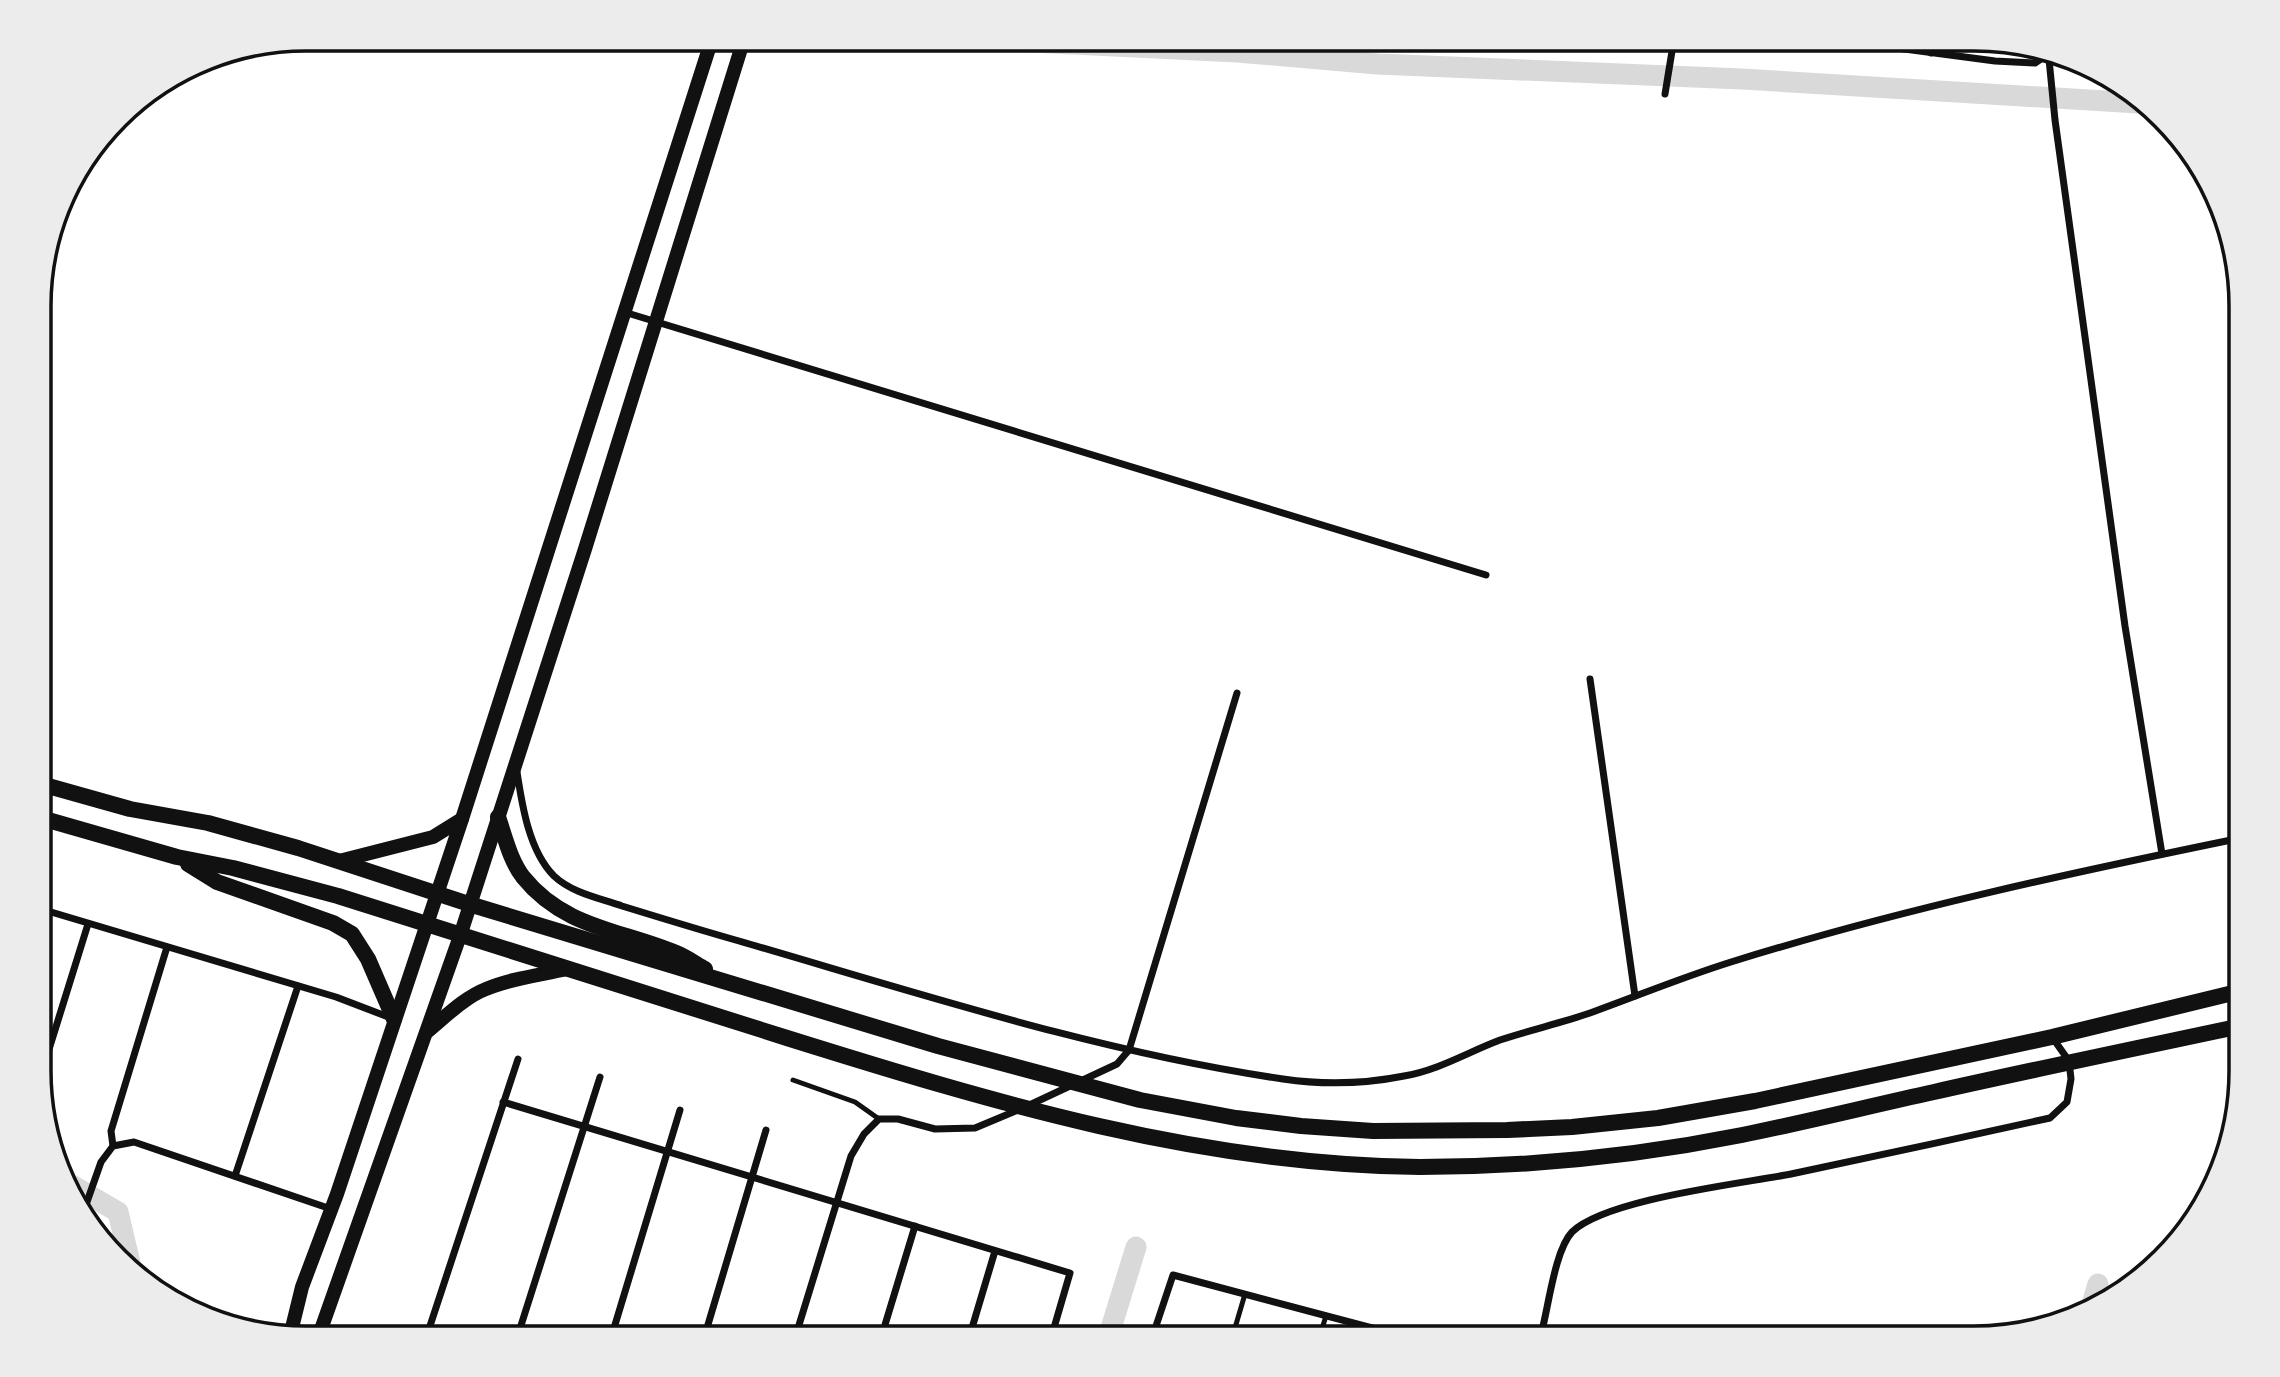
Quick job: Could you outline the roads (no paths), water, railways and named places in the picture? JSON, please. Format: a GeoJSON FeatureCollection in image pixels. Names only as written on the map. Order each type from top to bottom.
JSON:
{"type":"FeatureCollection","features":[{"type":"Feature","properties":{"kind":"main road"},"geometry":{"type":"LineString","coordinates":[[292,1326],[302,1287],[331,1209],[461,819],[708,51]]}},
{"type":"Feature","properties":{"kind":"main road"},"geometry":{"type":"LineString","coordinates":[[323,1326],[460,936],[740,51]]}},
{"type":"Feature","properties":{"kind":"main road"},"geometry":{"type":"LineString","coordinates":[[51,787],[130,809],[208,823],[339,861],[469,904],[938,1046],[1152,1103],[1301,1126],[1373,1131],[1572,1127],[1658,1118],[1743,1103],[2052,1037],[2229,994]]}},
{"type":"Feature","properties":{"kind":"main road"},"geometry":{"type":"LineString","coordinates":[[498,817],[522,876],[544,898],[571,917],[676,953],[735,985]]}},
{"type":"Feature","properties":{"kind":"main road"},"geometry":{"type":"LineString","coordinates":[[339,861],[433,837],[461,819]]}},
{"type":"Feature","properties":{"kind":"main road"},"geometry":{"type":"LineString","coordinates":[[51,821],[177,857],[233,868],[338,896],[933,1083],[1023,1108],[1152,1139],[1303,1161],[1421,1167],[1581,1159],[1738,1136],[2069,1061],[2229,1028]]}},
{"type":"Feature","properties":{"kind":"main road"},"geometry":{"type":"LineString","coordinates":[[177,857],[217,882],[333,923],[352,934],[368,959],[394,1019]]}},
{"type":"Feature","properties":{"kind":"main road"},"geometry":{"type":"LineString","coordinates":[[427,1032],[484,990],[509,981],[567,969]]}},
{"type":"Feature","properties":{"kind":"street"},"geometry":{"type":"LineString","coordinates":[[1665,94],[1672,51]]}},
{"type":"Feature","properties":{"kind":"street"},"geometry":{"type":"LineString","coordinates":[[1918,51],[1995,61],[2035,63],[2040,59]]}},
{"type":"Feature","properties":{"kind":"street"},"geometry":{"type":"LineString","coordinates":[[2049,62],[2125,626],[2162,854]]}},
{"type":"Feature","properties":{"kind":"street"},"geometry":{"type":"LineString","coordinates":[[624,312],[1486,575]]}},
{"type":"Feature","properties":{"kind":"street"},"geometry":{"type":"LineString","coordinates":[[1590,679],[1636,996]]}},
{"type":"Feature","properties":{"kind":"street"},"geometry":{"type":"LineString","coordinates":[[799,1326],[851,1156],[864,1134],[879,1119],[898,1119],[935,1129],[975,1128],[1117,1063],[1129,1050],[1237,693]]}},
{"type":"Feature","properties":{"kind":"street"},"geometry":{"type":"LineString","coordinates":[[516,763],[523,810],[532,840],[552,874],[576,891],[676,923],[962,1006],[1129,1050],[1276,1078],[1338,1084],[1406,1076],[1438,1067],[1499,1041],[1728,963],[1894,916],[2229,840]]}},
{"type":"Feature","properties":{"kind":"street"},"geometry":{"type":"LineString","coordinates":[[51,912],[335,997],[394,1019]]}},
{"type":"Feature","properties":{"kind":"street"},"geometry":{"type":"LineString","coordinates":[[51,1043],[88,924]]}},
{"type":"Feature","properties":{"kind":"street"},"geometry":{"type":"LineString","coordinates":[[114,1146],[111,1131],[167,947]]}},
{"type":"Feature","properties":{"kind":"street"},"geometry":{"type":"LineString","coordinates":[[235,1176],[298,986]]}},
{"type":"Feature","properties":{"kind":"street"},"geometry":{"type":"LineString","coordinates":[[1543,1326],[1559,1259],[1570,1234],[1593,1217],[1658,1199],[2050,1118],[2067,1102],[2071,1079],[2069,1061],[2052,1037]]}},
{"type":"Feature","properties":{"kind":"street"},"geometry":{"type":"LineString","coordinates":[[430,1326],[517,1059]]}},
{"type":"Feature","properties":{"kind":"street"},"geometry":{"type":"LineString","coordinates":[[521,1326],[600,1077]]}},
{"type":"Feature","properties":{"kind":"street"},"geometry":{"type":"LineString","coordinates":[[503,1102],[1070,1273],[1055,1326]]}},
{"type":"Feature","properties":{"kind":"street"},"geometry":{"type":"LineString","coordinates":[[615,1326],[680,1110]]}},
{"type":"Feature","properties":{"kind":"street"},"geometry":{"type":"LineString","coordinates":[[708,1326],[766,1130]]}},
{"type":"Feature","properties":{"kind":"street"},"geometry":{"type":"LineString","coordinates":[[87,1202],[101,1162],[114,1146],[134,1142],[331,1209]]}},
{"type":"Feature","properties":{"kind":"street"},"geometry":{"type":"LineString","coordinates":[[885,1326],[915,1226]]}},
{"type":"Feature","properties":{"kind":"street"},"geometry":{"type":"LineString","coordinates":[[973,1326],[995,1251]]}},
{"type":"Feature","properties":{"kind":"street"},"geometry":{"type":"LineString","coordinates":[[1156,1326],[1173,1275],[1360,1326]]}},
{"type":"Feature","properties":{"kind":"lane"},"geometry":{"type":"LineString","coordinates":[[793,1080],[855,1102],[879,1119]]}},
{"type":"Feature","properties":{"kind":"lane"},"geometry":{"type":"LineString","coordinates":[[1236,1326],[1245,1294]]}},
{"type":"Feature","properties":{"kind":"lane"},"geometry":{"type":"LineString","coordinates":[[1323,1326],[1326,1316]]}},
{"type":"Feature","properties":{"kind":"waterway"},"geometry":{"type":"LineString","coordinates":[[1217,51],[1377,64],[1742,79],[2128,102]]}},
{"type":"Feature","properties":{"kind":"waterway"},"geometry":{"type":"LineString","coordinates":[[80,1190],[118,1212],[128,1255]]}},
{"type":"Feature","properties":{"kind":"waterway"},"geometry":{"type":"LineString","coordinates":[[1112,1326],[1136,1247]]}},
{"type":"Feature","properties":{"kind":"waterway"},"geometry":{"type":"LineString","coordinates":[[2094,1296],[2098,1284]]}}]}
